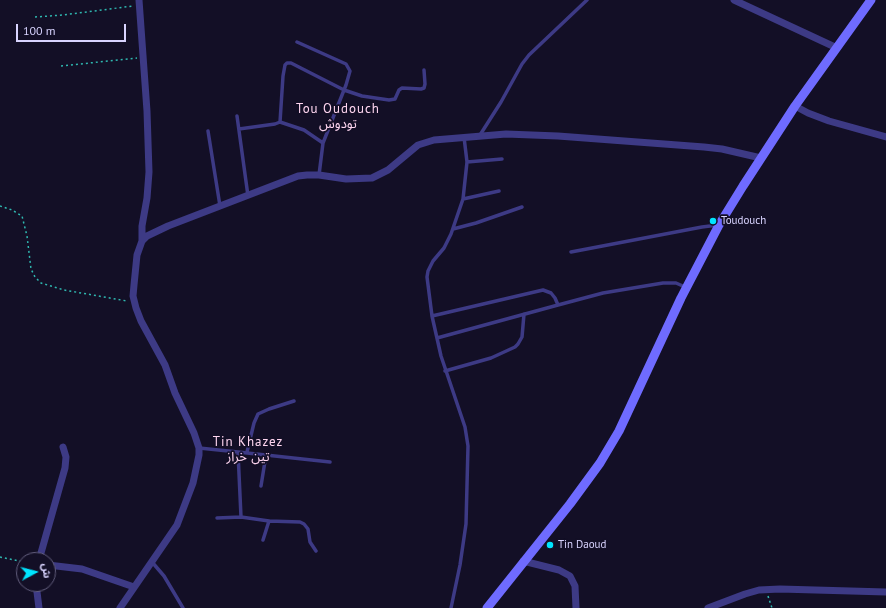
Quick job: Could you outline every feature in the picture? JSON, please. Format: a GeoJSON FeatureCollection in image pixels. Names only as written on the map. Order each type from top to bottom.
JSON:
{"type":"FeatureCollection","features":[{"type":"Feature","properties":{"kind":"main road"},"geometry":{"type":"LineString","coordinates":[[487,608],[570,504],[600,463],[618,432],[719,225],[796,106],[871,0]]}},
{"type":"Feature","properties":{"kind":"street"},"geometry":{"type":"LineString","coordinates":[[734,0],[837,48]]}},
{"type":"Feature","properties":{"kind":"street"},"geometry":{"type":"LineString","coordinates":[[139,3],[150,172],[142,226],[142,241]]}},
{"type":"Feature","properties":{"kind":"street"},"geometry":{"type":"LineString","coordinates":[[796,106],[808,113],[830,121],[886,137]]}},
{"type":"Feature","properties":{"kind":"street"},"geometry":{"type":"LineString","coordinates":[[120,608],[177,525],[196,476],[199,448],[163,361],[141,321],[133,296],[139,248],[142,241],[147,236],[298,176],[319,174],[351,179],[372,178],[388,170],[418,145],[434,140],[506,134],[558,136],[722,149],[761,158]]}},
{"type":"Feature","properties":{"kind":"street"},"geometry":{"type":"LineString","coordinates":[[40,552],[65,468],[66,457],[64,447]]}},
{"type":"Feature","properties":{"kind":"street"},"geometry":{"type":"LineString","coordinates":[[523,562],[559,570],[570,576],[575,586],[576,608]]}},
{"type":"Feature","properties":{"kind":"street"},"geometry":{"type":"LineString","coordinates":[[56,566],[82,569],[134,587]]}},
{"type":"Feature","properties":{"kind":"street"},"geometry":{"type":"LineString","coordinates":[[708,608],[745,594],[766,589],[886,592]]}},
{"type":"Feature","properties":{"kind":"street"},"geometry":{"type":"LineString","coordinates":[[37,592],[38,608]]}},
{"type":"Feature","properties":{"kind":"lane"},"geometry":{"type":"LineString","coordinates":[[480,135],[529,54],[586,0]]}},
{"type":"Feature","properties":{"kind":"lane"},"geometry":{"type":"LineString","coordinates":[[297,42],[347,66],[350,69],[344,90],[323,143],[319,174]]}},
{"type":"Feature","properties":{"kind":"lane"},"geometry":{"type":"LineString","coordinates":[[280,122],[282,81],[285,65],[287,63],[291,63],[344,90],[378,99],[394,100],[401,89],[421,89],[424,87],[424,70]]}},
{"type":"Feature","properties":{"kind":"lane"},"geometry":{"type":"LineString","coordinates":[[237,116],[248,196]]}},
{"type":"Feature","properties":{"kind":"lane"},"geometry":{"type":"LineString","coordinates":[[239,129],[280,122],[304,130],[323,143]]}},
{"type":"Feature","properties":{"kind":"lane"},"geometry":{"type":"LineString","coordinates":[[208,131],[220,206]]}},
{"type":"Feature","properties":{"kind":"lane"},"geometry":{"type":"LineString","coordinates":[[451,608],[460,565],[466,524],[468,446],[465,427],[445,371],[437,338],[432,316],[428,286],[428,271],[433,261],[444,248],[453,229],[463,199],[467,162],[464,137]]}},
{"type":"Feature","properties":{"kind":"lane"},"geometry":{"type":"LineString","coordinates":[[467,162],[502,159]]}},
{"type":"Feature","properties":{"kind":"lane"},"geometry":{"type":"LineString","coordinates":[[463,199],[499,191]]}},
{"type":"Feature","properties":{"kind":"lane"},"geometry":{"type":"LineString","coordinates":[[453,229],[476,223],[522,207]]}},
{"type":"Feature","properties":{"kind":"lane"},"geometry":{"type":"LineString","coordinates":[[572,252],[702,226],[719,225]]}},
{"type":"Feature","properties":{"kind":"lane"},"geometry":{"type":"LineString","coordinates":[[437,338],[602,293],[663,282],[679,283],[687,289]]}},
{"type":"Feature","properties":{"kind":"lane"},"geometry":{"type":"LineString","coordinates":[[432,316],[543,290],[551,293],[558,305]]}},
{"type":"Feature","properties":{"kind":"lane"},"geometry":{"type":"LineString","coordinates":[[445,371],[491,358],[515,347],[522,336],[524,314]]}},
{"type":"Feature","properties":{"kind":"lane"},"geometry":{"type":"LineString","coordinates":[[247,452],[254,423],[258,414],[294,401]]}},
{"type":"Feature","properties":{"kind":"lane"},"geometry":{"type":"LineString","coordinates":[[199,448],[330,462]]}},
{"type":"Feature","properties":{"kind":"lane"},"geometry":{"type":"LineString","coordinates":[[238,452],[241,517]]}},
{"type":"Feature","properties":{"kind":"lane"},"geometry":{"type":"LineString","coordinates":[[261,486],[266,455]]}},
{"type":"Feature","properties":{"kind":"lane"},"geometry":{"type":"LineString","coordinates":[[217,518],[241,517],[304,524],[308,529],[310,542],[316,551]]}},
{"type":"Feature","properties":{"kind":"lane"},"geometry":{"type":"LineString","coordinates":[[263,540],[269,521]]}},
{"type":"Feature","properties":{"kind":"lane"},"geometry":{"type":"LineString","coordinates":[[152,562],[164,576],[183,608]]}},
{"type":"Feature","properties":{"kind":"path"},"geometry":{"type":"LineString","coordinates":[[35,18],[139,3]]}},
{"type":"Feature","properties":{"kind":"path"},"geometry":{"type":"LineString","coordinates":[[61,66],[143,58]]}},
{"type":"Feature","properties":{"kind":"path"},"geometry":{"type":"LineString","coordinates":[[0,206],[12,210],[22,216],[26,232],[31,269],[41,283],[135,303]]}},
{"type":"Feature","properties":{"kind":"path"},"geometry":{"type":"LineString","coordinates":[[0,557],[16,560]]}},
{"type":"Feature","properties":{"kind":"path"},"geometry":{"type":"LineString","coordinates":[[766,589],[772,608]]}},
{"type":"Feature","properties":{"kind":"place","name":"Toudouch"},"geometry":{"type":"Point","coordinates":[713,221]}},
{"type":"Feature","properties":{"kind":"place","name":"Tin Daoud"},"geometry":{"type":"Point","coordinates":[550,545]}},
{"type":"Feature","properties":{"kind":"district","name":"Tou Oudouch تودوش"},"geometry":{"type":"Point","coordinates":[338,116]}},
{"type":"Feature","properties":{"kind":"district","name":"Tin Khazez تين خراز"},"geometry":{"type":"Point","coordinates":[248,450]}}]}
